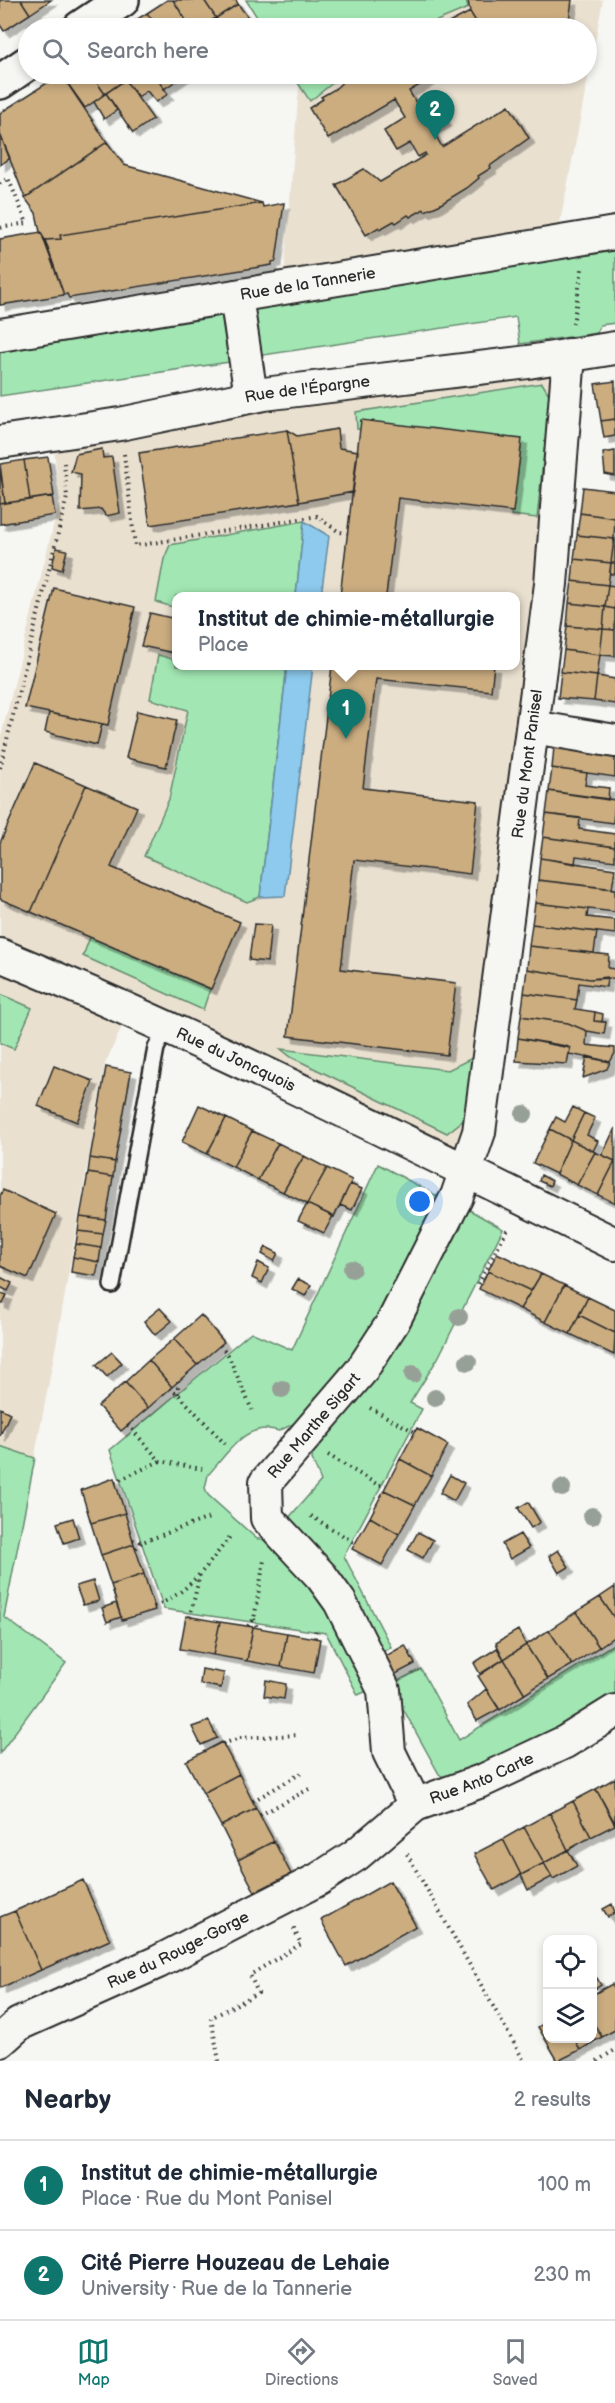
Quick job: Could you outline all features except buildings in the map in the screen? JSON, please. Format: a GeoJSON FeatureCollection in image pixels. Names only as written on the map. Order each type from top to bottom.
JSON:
{"type":"FeatureCollection","features":[{"type":"Feature","properties":{"kind":"street"},"geometry":{"type":"LineString","coordinates":[[95,18],[122,0]]}},
{"type":"Feature","properties":{"kind":"street"},"geometry":{"type":"LineString","coordinates":[[0,82],[18,70]]}},
{"type":"Feature","properties":{"kind":"street","name":"Rue de la Tannerie"},"geometry":{"type":"LineString","coordinates":[[0,335],[601,236]]}},
{"type":"Feature","properties":{"kind":"street"},"geometry":{"type":"LineString","coordinates":[[236,296],[251,396]]}},
{"type":"Feature","properties":{"kind":"street","name":"Rue de l'Épargne"},"geometry":{"type":"LineString","coordinates":[[0,442],[120,424],[251,396],[615,348]]}},
{"type":"Feature","properties":{"kind":"street","name":"Rue du Mont Panisel"},"geometry":{"type":"LineString","coordinates":[[467,1172],[479,1132],[551,584],[569,355]]}},
{"type":"Feature","properties":{"kind":"street"},"geometry":{"type":"LineString","coordinates":[[533,727],[615,741]]}},
{"type":"Feature","properties":{"kind":"street","name":"Rue du Joncquois"},"geometry":{"type":"LineString","coordinates":[[0,955],[284,1081],[615,1244]]}},
{"type":"Feature","properties":{"kind":"street","name":"Rue Marthe Sigart"},"geometry":{"type":"LineString","coordinates":[[405,1814],[389,1752],[384,1690],[340,1602],[315,1569],[267,1518],[266,1482],[362,1371],[393,1322],[467,1172]]}},
{"type":"Feature","properties":{"kind":"street","name":"Rue Anto Carte"},"geometry":{"type":"LineString","coordinates":[[356,1855],[405,1814],[494,1776],[565,1742],[615,1711]]}},
{"type":"Feature","properties":{"kind":"street","name":"Rue du Rouge-Gorge"},"geometry":{"type":"LineString","coordinates":[[0,2041],[19,2024],[143,1969],[319,1879],[356,1855]]}},
{"type":"Feature","properties":{"kind":"lane"},"geometry":{"type":"LineString","coordinates":[[112,1285],[156,1048],[167,1028]]}},
{"type":"Feature","properties":{"kind":"path"},"geometry":{"type":"LineString","coordinates":[[0,184],[8,178],[27,223],[0,228]]}},
{"type":"Feature","properties":{"kind":"path"},"geometry":{"type":"LineString","coordinates":[[569,355],[601,236]]}},
{"type":"Feature","properties":{"kind":"path"},"geometry":{"type":"LineString","coordinates":[[120,424],[135,546],[317,516],[339,532],[348,533]]}},
{"type":"Feature","properties":{"kind":"path"},"geometry":{"type":"LineString","coordinates":[[0,768],[67,497],[62,432]]}},
{"type":"Feature","properties":{"kind":"path"},"geometry":{"type":"LineString","coordinates":[[478,1284],[510,1223]]}},
{"type":"Feature","properties":{"kind":"path"},"geometry":{"type":"LineString","coordinates":[[220,1346],[228,1355],[252,1410]]}},
{"type":"Feature","properties":{"kind":"path"},"geometry":{"type":"LineString","coordinates":[[178,1382],[178,1394]]}},
{"type":"Feature","properties":{"kind":"path"},"geometry":{"type":"LineString","coordinates":[[169,1389],[178,1394],[225,1444]]}},
{"type":"Feature","properties":{"kind":"path"},"geometry":{"type":"LineString","coordinates":[[369,1407],[415,1432]]}},
{"type":"Feature","properties":{"kind":"path"},"geometry":{"type":"LineString","coordinates":[[128,1425],[160,1461]]}},
{"type":"Feature","properties":{"kind":"path"},"geometry":{"type":"LineString","coordinates":[[322,1451],[378,1485],[383,1492]]}},
{"type":"Feature","properties":{"kind":"path"},"geometry":{"type":"LineString","coordinates":[[115,1482],[160,1461],[202,1469]]}},
{"type":"Feature","properties":{"kind":"path"},"geometry":{"type":"LineString","coordinates":[[378,1485],[386,1485]]}},
{"type":"Feature","properties":{"kind":"path"},"geometry":{"type":"LineString","coordinates":[[308,1514],[355,1543]]}},
{"type":"Feature","properties":{"kind":"path"},"geometry":{"type":"LineString","coordinates":[[136,1548],[142,1542],[212,1517]]}},
{"type":"Feature","properties":{"kind":"path"},"geometry":{"type":"LineString","coordinates":[[154,1606],[167,1602],[201,1574],[232,1534]]}},
{"type":"Feature","properties":{"kind":"path"},"geometry":{"type":"LineString","coordinates":[[133,1540],[142,1542]]}},
{"type":"Feature","properties":{"kind":"path"},"geometry":{"type":"LineString","coordinates":[[257,1628],[254,1619],[266,1550]]}},
{"type":"Feature","properties":{"kind":"path"},"geometry":{"type":"LineString","coordinates":[[190,1617],[201,1574]]}},
{"type":"Feature","properties":{"kind":"path"},"geometry":{"type":"LineString","coordinates":[[248,1626],[254,1619]]}},
{"type":"Feature","properties":{"kind":"path"},"geometry":{"type":"LineString","coordinates":[[224,1744],[238,1738],[299,1735]]}},
{"type":"Feature","properties":{"kind":"path"},"geometry":{"type":"LineString","coordinates":[[253,1801],[304,1771]]}},
{"type":"Feature","properties":{"kind":"path"},"geometry":{"type":"LineString","coordinates":[[260,1815],[313,1787]]}},
{"type":"Feature","properties":{"kind":"path"},"geometry":{"type":"LineString","coordinates":[[405,1814],[404,1849],[524,2061]]}},
{"type":"Feature","properties":{"kind":"path"},"geometry":{"type":"LineString","coordinates":[[219,2061],[211,2018],[258,1993],[250,1975],[301,1944],[278,1900]]}},
{"type":"Feature","properties":{"kind":"path"},"geometry":{"type":"LineString","coordinates":[[597,2061],[615,2050]]}},
{"type":"Feature","properties":{"kind":"shaded area"},"geometry":{"type":"Polygon","coordinates":[[[246,0],[603,0],[597,31],[597,18],[258,18],[246,0]]]}},
{"type":"Feature","properties":{"kind":"shaded area"},"geometry":{"type":"Polygon","coordinates":[[[298,84],[587,84],[556,244],[283,288],[298,84]]]}},
{"type":"Feature","properties":{"kind":"shaded area"},"geometry":{"type":"Polygon","coordinates":[[[569,355],[467,1172],[129,1011],[105,1064],[56,1345],[4,1617],[66,1663],[0,1753],[0,741],[60,499],[52,434],[569,355]]]}},
{"type":"Feature","properties":{"kind":"green space"},"geometry":{"type":"Polygon","coordinates":[[[246,0],[466,0],[468,8],[444,18],[258,18],[246,0]]]}},
{"type":"Feature","properties":{"kind":"green space"},"geometry":{"type":"Polygon","coordinates":[[[299,84],[331,84],[310,101],[299,84]]]}},
{"type":"Feature","properties":{"kind":"green space"},"geometry":{"type":"Polygon","coordinates":[[[615,251],[615,323],[600,325],[597,333],[520,344],[516,317],[257,356],[249,304],[615,251]]]}},
{"type":"Feature","properties":{"kind":"green space"},"geometry":{"type":"Polygon","coordinates":[[[221,312],[229,362],[0,396],[0,349],[221,312]]]}},
{"type":"Feature","properties":{"kind":"green space"},"geometry":{"type":"Polygon","coordinates":[[[542,383],[550,396],[537,518],[511,515],[521,449],[357,429],[356,412],[542,383]]]}},
{"type":"Feature","properties":{"kind":"green space"},"geometry":{"type":"Polygon","coordinates":[[[304,521],[296,592],[172,592],[172,607],[156,602],[164,559],[170,545],[304,521]]]}},
{"type":"Feature","properties":{"kind":"green space"},"geometry":{"type":"Polygon","coordinates":[[[158,655],[172,659],[172,670],[287,670],[260,897],[247,902],[144,856],[169,799],[188,710],[150,699],[158,655]]]}},
{"type":"Feature","properties":{"kind":"green space"},"geometry":{"type":"Polygon","coordinates":[[[90,937],[210,989],[203,1010],[83,956],[90,937]]]}},
{"type":"Feature","properties":{"kind":"green space"},"geometry":{"type":"Polygon","coordinates":[[[0,994],[32,1008],[14,1049],[0,1043],[0,994]]]}},
{"type":"Feature","properties":{"kind":"green space"},"geometry":{"type":"Polygon","coordinates":[[[281,1049],[448,1070],[472,1058],[465,1119],[447,1133],[291,1057],[281,1049]]]}},
{"type":"Feature","properties":{"kind":"green space"},"geometry":{"type":"Polygon","coordinates":[[[378,1164],[441,1198],[370,1337],[299,1421],[279,1431],[267,1429],[247,1434],[231,1448],[208,1475],[205,1488],[208,1495],[257,1539],[271,1538],[330,1597],[376,1687],[358,1695],[326,1633],[164,1609],[110,1450],[251,1332],[292,1350],[378,1164]]]}},
{"type":"Feature","properties":{"kind":"green space"},"geometry":{"type":"Polygon","coordinates":[[[466,1208],[503,1229],[438,1358],[410,1403],[422,1409],[344,1556],[391,1647],[376,1656],[286,1521],[321,1481],[312,1459],[314,1444],[466,1208]]]}},
{"type":"Feature","properties":{"kind":"green space"},"geometry":{"type":"Polygon","coordinates":[[[0,1446],[35,1458],[4,1617],[66,1663],[0,1753],[0,1446]]]}},
{"type":"Feature","properties":{"kind":"green space"},"geometry":{"type":"Polygon","coordinates":[[[615,1643],[615,1694],[516,1753],[452,1783],[439,1774],[390,1685],[421,1669],[459,1740],[615,1643]]]}},
{"type":"Feature","properties":{"kind":"water"},"geometry":{"type":"Polygon","coordinates":[[[304,521],[329,536],[322,592],[296,592],[304,521]]]}},
{"type":"Feature","properties":{"kind":"water"},"geometry":{"type":"Polygon","coordinates":[[[287,670],[313,670],[285,896],[260,897],[287,670]]]}},
{"type":"Feature","properties":{"kind":"place","name":"Cité Pierre Houzeau de Lehaie"},"geometry":{"type":"Point","coordinates":[435,140]}},
{"type":"Feature","properties":{"kind":"place","name":"Institut de chimie-métallurgie"},"geometry":{"type":"Point","coordinates":[346,739]}}]}
